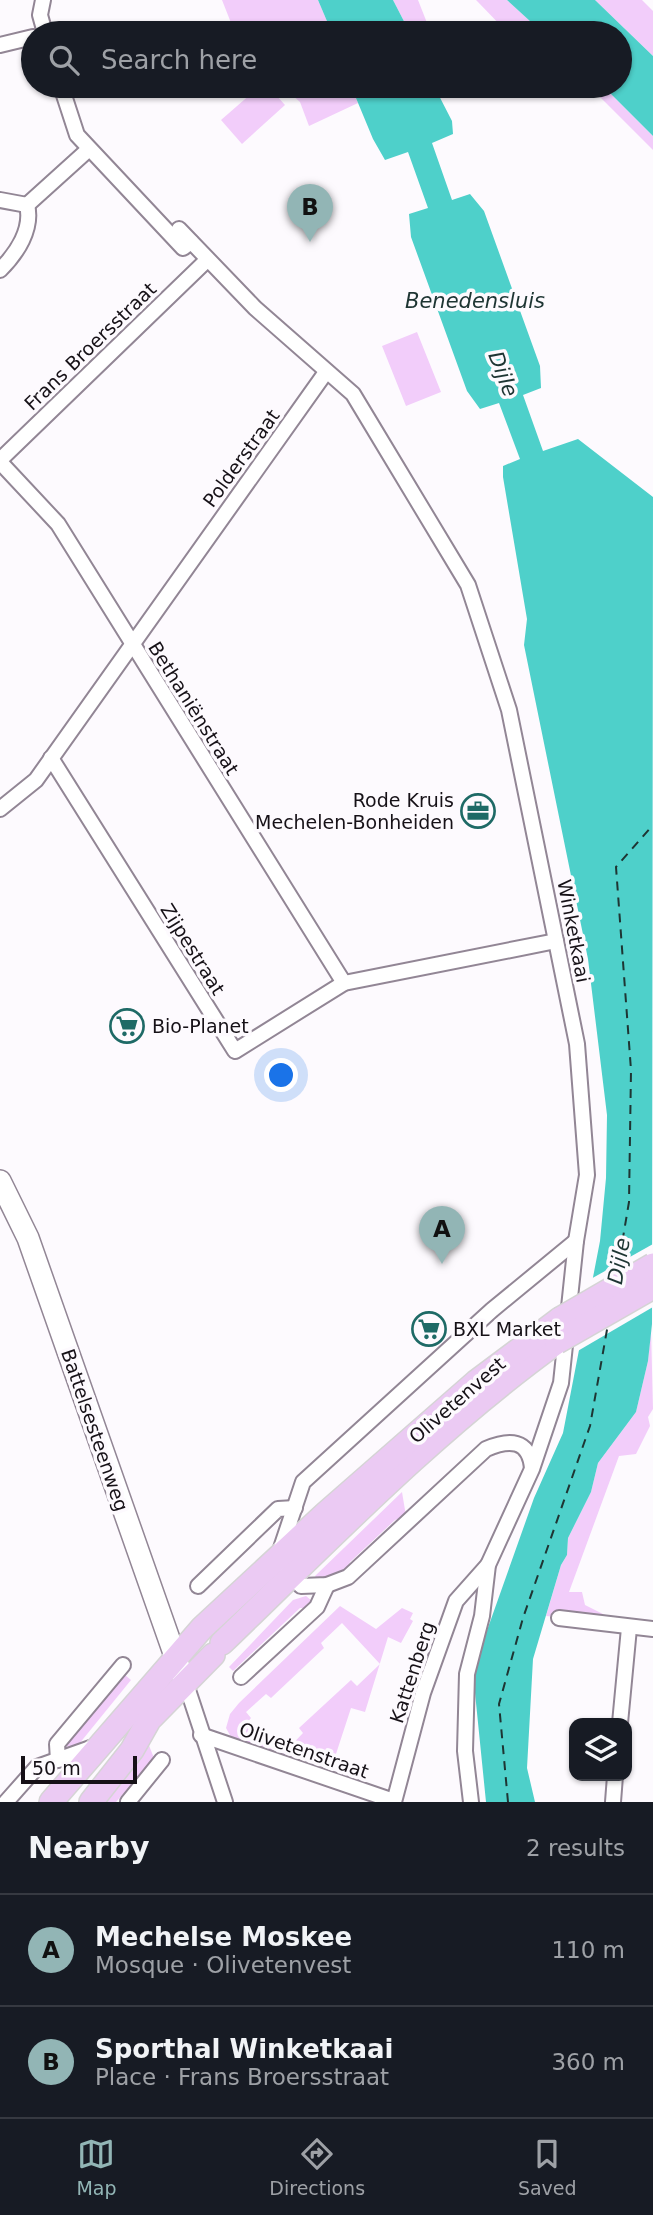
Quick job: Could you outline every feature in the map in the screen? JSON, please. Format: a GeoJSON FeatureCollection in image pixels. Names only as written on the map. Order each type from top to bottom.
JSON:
{"type":"FeatureCollection","features":[{"type":"Feature","properties":{"kind":"main road","name":"Battelsesteenweg"},"geometry":{"type":"LineString","coordinates":[[0,1181],[37,1263],[174,1658],[185,1681]]}},
{"type":"Feature","properties":{"kind":"main road","name":"Olivetenvest"},"geometry":{"type":"LineString","coordinates":[[90,1802],[132,1750],[149,1720],[218,1649],[285,1567],[475,1382],[559,1331],[653,1265]]}},
{"type":"Feature","properties":{"kind":"main road","name":"Olivetenvest"},"geometry":{"type":"LineString","coordinates":[[559,1331],[653,1287]]}},
{"type":"Feature","properties":{"kind":"main road","name":"Olivetenvest"},"geometry":{"type":"LineString","coordinates":[[51,1802],[202,1628],[285,1567]]}},
{"type":"Feature","properties":{"kind":"street"},"geometry":{"type":"LineString","coordinates":[[42,21],[43,0]]}},
{"type":"Feature","properties":{"kind":"street"},"geometry":{"type":"LineString","coordinates":[[0,45],[21,40]]}},
{"type":"Feature","properties":{"kind":"street"},"geometry":{"type":"LineString","coordinates":[[65,98],[77,135],[89,149],[183,248],[191,242]]}},
{"type":"Feature","properties":{"kind":"street"},"geometry":{"type":"LineString","coordinates":[[27,205],[89,149]]}},
{"type":"Feature","properties":{"kind":"street"},"geometry":{"type":"LineString","coordinates":[[0,200],[27,205]]}},
{"type":"Feature","properties":{"kind":"street"},"geometry":{"type":"LineString","coordinates":[[0,270],[13,257],[30,220],[27,205]]}},
{"type":"Feature","properties":{"kind":"street"},"geometry":{"type":"LineString","coordinates":[[179,229],[207,260],[326,372]]}},
{"type":"Feature","properties":{"kind":"street","name":"Frans Broersstraat"},"geometry":{"type":"LineString","coordinates":[[0,461],[207,260]]}},
{"type":"Feature","properties":{"kind":"street","name":"Winketkaai"},"geometry":{"type":"LineString","coordinates":[[326,372],[353,394],[468,585],[486,632],[509,710],[577,1044],[583,1095],[587,1175],[576,1241]]}},
{"type":"Feature","properties":{"kind":"street","name":"Polderstraat"},"geometry":{"type":"LineString","coordinates":[[0,810],[36,780],[130,643],[326,372]]}},
{"type":"Feature","properties":{"kind":"street","name":"Bethaniënstraat"},"geometry":{"type":"LineString","coordinates":[[0,461],[58,524],[344,983]]}},
{"type":"Feature","properties":{"kind":"street","name":"Zijpestraat"},"geometry":{"type":"LineString","coordinates":[[51,758],[235,1051],[344,983]]}},
{"type":"Feature","properties":{"kind":"street"},"geometry":{"type":"LineString","coordinates":[[344,983],[556,941]]}},
{"type":"Feature","properties":{"kind":"street"},"geometry":{"type":"LineString","coordinates":[[471,1802],[465,1751],[467,1674],[482,1616],[488,1564],[532,1469],[561,1383],[576,1241]]}},
{"type":"Feature","properties":{"kind":"street","name":"Olivetenvest"},"geometry":{"type":"LineString","coordinates":[[285,1567],[295,1508],[303,1482],[492,1310],[576,1241]]}},
{"type":"Feature","properties":{"kind":"street"},"geometry":{"type":"LineString","coordinates":[[285,1567],[301,1587],[327,1585],[348,1577],[486,1449],[504,1441],[522,1444],[531,1454],[532,1469]]}},
{"type":"Feature","properties":{"kind":"street"},"geometry":{"type":"LineString","coordinates":[[198,1586],[278,1509],[295,1508]]}},
{"type":"Feature","properties":{"kind":"street","name":"Kattenberg"},"geometry":{"type":"LineString","coordinates":[[394,1802],[423,1693],[456,1601],[488,1564]]}},
{"type":"Feature","properties":{"kind":"street"},"geometry":{"type":"LineString","coordinates":[[241,1677],[317,1607],[327,1585]]}},
{"type":"Feature","properties":{"kind":"street"},"geometry":{"type":"LineString","coordinates":[[559,1618],[653,1629]]}},
{"type":"Feature","properties":{"kind":"street"},"geometry":{"type":"LineString","coordinates":[[620,1718],[629,1628]]}},
{"type":"Feature","properties":{"kind":"street"},"geometry":{"type":"LineString","coordinates":[[58,1760],[57,1744],[123,1665]]}},
{"type":"Feature","properties":{"kind":"street"},"geometry":{"type":"LineString","coordinates":[[185,1681],[225,1802]]}},
{"type":"Feature","properties":{"kind":"street","name":"Olivetenstraat"},"geometry":{"type":"LineString","coordinates":[[201,1735],[394,1802]]}},
{"type":"Feature","properties":{"kind":"street"},"geometry":{"type":"LineString","coordinates":[[6,1802],[37,1768],[97,1746]]}},
{"type":"Feature","properties":{"kind":"street"},"geometry":{"type":"LineString","coordinates":[[128,1802],[162,1760]]}},
{"type":"Feature","properties":{"kind":"street"},"geometry":{"type":"LineString","coordinates":[[613,1802],[615,1781]]}},
{"type":"Feature","properties":{"kind":"shaded area"},"geometry":{"type":"Polygon","coordinates":[[[222,0],[318,0],[327,21],[230,21],[222,0]]]}},
{"type":"Feature","properties":{"kind":"shaded area"},"geometry":{"type":"Polygon","coordinates":[[[393,0],[418,0],[426,21],[404,21],[393,0]]]}},
{"type":"Feature","properties":{"kind":"shaded area"},"geometry":{"type":"Polygon","coordinates":[[[476,0],[507,0],[530,21],[496,21],[476,0]]]}},
{"type":"Feature","properties":{"kind":"shaded area"},"geometry":{"type":"Polygon","coordinates":[[[595,0],[642,0],[653,11],[653,56],[632,36],[632,21],[617,21],[595,0]]]}},
{"type":"Feature","properties":{"kind":"shaded area"},"geometry":{"type":"Polygon","coordinates":[[[246,98],[279,98],[285,105],[242,144],[221,120],[246,98]]]}},
{"type":"Feature","properties":{"kind":"shaded area"},"geometry":{"type":"Polygon","coordinates":[[[296,98],[356,98],[358,103],[309,126],[300,102],[296,98]]]}},
{"type":"Feature","properties":{"kind":"shaded area"},"geometry":{"type":"Polygon","coordinates":[[[601,98],[615,98],[653,136],[653,150],[601,98]]]}},
{"type":"Feature","properties":{"kind":"shaded area"},"geometry":{"type":"Polygon","coordinates":[[[417,332],[441,392],[406,406],[382,346],[417,332]]]}},
{"type":"Feature","properties":{"kind":"shaded area"},"geometry":{"type":"Polygon","coordinates":[[[651,1328],[653,1409],[648,1417],[650,1426],[636,1454],[619,1456],[569,1592],[582,1592],[585,1605],[615,1620],[609,1622],[546,1616],[561,1565],[567,1555],[568,1538],[591,1492],[598,1463],[636,1412],[648,1361],[651,1328]]]}},
{"type":"Feature","properties":{"kind":"shaded area"},"geometry":{"type":"Polygon","coordinates":[[[402,1492],[406,1516],[395,1520],[350,1562],[342,1573],[318,1580],[315,1576],[402,1492]]]}},
{"type":"Feature","properties":{"kind":"shaded area"},"geometry":{"type":"Polygon","coordinates":[[[306,1596],[312,1601],[307,1608],[300,1608],[233,1671],[229,1667],[293,1600],[306,1596]]]}},
{"type":"Feature","properties":{"kind":"shaded area"},"geometry":{"type":"Polygon","coordinates":[[[340,1606],[376,1629],[402,1608],[413,1613],[410,1619],[413,1621],[401,1643],[388,1637],[380,1664],[342,1623],[321,1643],[324,1648],[271,1698],[266,1694],[246,1712],[251,1718],[247,1723],[278,1756],[231,1737],[226,1728],[230,1714],[239,1703],[340,1606]]]}},
{"type":"Feature","properties":{"kind":"shaded area"},"geometry":{"type":"Polygon","coordinates":[[[380,1664],[365,1712],[351,1708],[335,1757],[304,1747],[300,1759],[283,1754],[303,1733],[299,1728],[351,1680],[357,1686],[380,1664]]]}},
{"type":"Feature","properties":{"kind":"shaded area"},"geometry":{"type":"Polygon","coordinates":[[[125,1675],[131,1680],[79,1744],[68,1748],[64,1739],[73,1738],[125,1675]]]}},
{"type":"Feature","properties":{"kind":"shaded area"},"geometry":{"type":"Polygon","coordinates":[[[146,1738],[154,1758],[116,1802],[97,1802],[146,1738]]]}},
{"type":"Feature","properties":{"kind":"water"},"geometry":{"type":"Polygon","coordinates":[[[318,0],[393,0],[404,21],[327,21],[318,0]]]}},
{"type":"Feature","properties":{"kind":"water"},"geometry":{"type":"Polygon","coordinates":[[[507,0],[595,0],[617,21],[530,21],[507,0]]]}},
{"type":"Feature","properties":{"kind":"water"},"geometry":{"type":"Polygon","coordinates":[[[632,36],[653,56],[653,136],[615,98],[632,98],[632,36]]]}},
{"type":"Feature","properties":{"kind":"water"},"geometry":{"type":"Polygon","coordinates":[[[356,98],[440,98],[452,121],[453,134],[432,143],[452,200],[470,194],[484,211],[540,366],[541,388],[523,395],[543,451],[578,439],[653,497],[652,1324],[648,1361],[636,1412],[598,1463],[591,1492],[568,1538],[567,1555],[561,1565],[533,1659],[527,1768],[535,1802],[486,1802],[474,1683],[479,1653],[534,1498],[563,1433],[600,1241],[606,1178],[607,1115],[588,959],[524,645],[527,619],[503,477],[503,466],[520,459],[499,403],[480,409],[467,391],[411,237],[409,214],[428,208],[408,152],[385,160],[356,98]]]}},
{"type":"Feature","properties":{"kind":"pier"},"geometry":{"type":"Polygon","coordinates":[[[653,1244],[653,1307],[576,1352],[589,1280],[653,1244]]]}},
{"type":"Feature","properties":{"kind":"ferry route"},"geometry":{"type":"LineString","coordinates":[[617,1273],[629,1202],[631,1070],[616,867],[653,825]]}},
{"type":"Feature","properties":{"kind":"ferry route"},"geometry":{"type":"LineString","coordinates":[[508,1802],[499,1704],[523,1618],[590,1426],[608,1324]]}},
{"type":"Feature","properties":{"kind":"place","name":"Sporthal Winketkaai"},"geometry":{"type":"Point","coordinates":[310,242]}},
{"type":"Feature","properties":{"kind":"place","name":"Rode Kruis Mechelen-Bonheiden"},"geometry":{"type":"Point","coordinates":[478,811]}},
{"type":"Feature","properties":{"kind":"place","name":"Bio-Planet"},"geometry":{"type":"Point","coordinates":[127,1026]}},
{"type":"Feature","properties":{"kind":"place","name":"Mechelse Moskee"},"geometry":{"type":"Point","coordinates":[442,1264]}},
{"type":"Feature","properties":{"kind":"place","name":"BXL Market"},"geometry":{"type":"Point","coordinates":[429,1329]}},
{"type":"Feature","properties":{"kind":"water label","name":"Benedensluis"},"geometry":{"type":"Point","coordinates":[475,301]}},
{"type":"Feature","properties":{"kind":"water label","name":"Dijle"},"geometry":{"type":"Point","coordinates":[503,374]}},
{"type":"Feature","properties":{"kind":"water label","name":"Dijle"},"geometry":{"type":"Point","coordinates":[619,1261]}}]}
